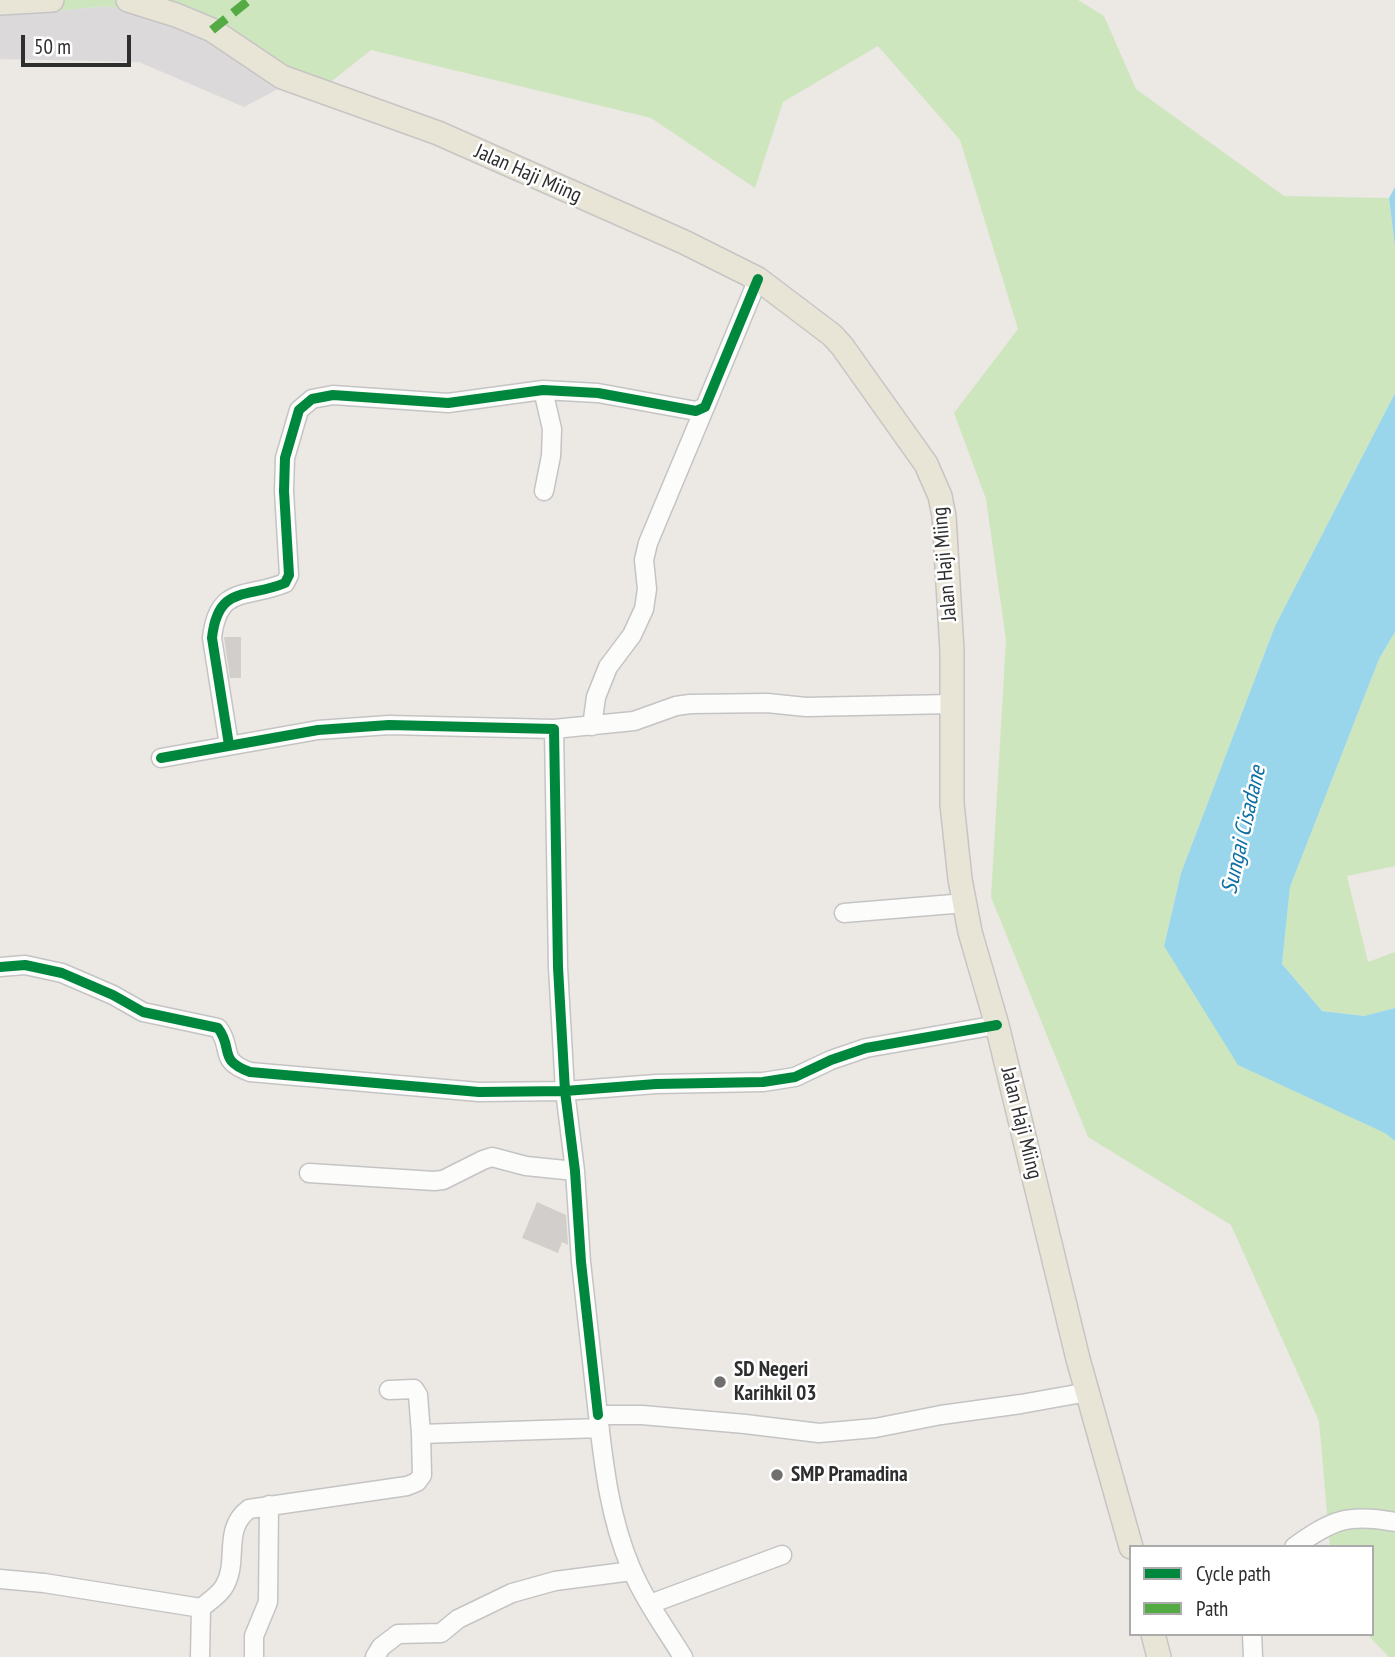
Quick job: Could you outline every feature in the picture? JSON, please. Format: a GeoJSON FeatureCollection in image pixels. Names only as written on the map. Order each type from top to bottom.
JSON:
{"type":"FeatureCollection","features":[{"type":"Feature","properties":{"kind":"main road"},"geometry":{"type":"LineString","coordinates":[[0,3],[52,0]]}},
{"type":"Feature","properties":{"kind":"main road","name":"Jalan Haji Miing"},"geometry":{"type":"LineString","coordinates":[[128,0],[177,15],[212,30],[282,77],[438,133],[684,242],[758,279],[832,335],[912,443],[934,481],[944,516],[951,623],[952,804],[956,852],[970,932],[997,1026],[1075,1346],[1130,1545]]}},
{"type":"Feature","properties":{"kind":"main road"},"geometry":{"type":"LineString","coordinates":[[1154,1636],[1159,1657]]}},
{"type":"Feature","properties":{"kind":"street"},"geometry":{"type":"LineString","coordinates":[[592,726],[596,697],[608,667],[632,635],[644,608],[647,589],[643,560],[648,543],[758,279]]}},
{"type":"Feature","properties":{"kind":"street"},"geometry":{"type":"LineString","coordinates":[[229,746],[212,638],[213,623],[221,606],[230,598],[285,583],[289,575],[284,491],[285,458],[299,410],[312,399],[333,395],[447,403],[543,390],[598,393],[696,411],[705,407]]}},
{"type":"Feature","properties":{"kind":"street"},"geometry":{"type":"LineString","coordinates":[[543,390],[552,429],[551,456],[544,491]]}},
{"type":"Feature","properties":{"kind":"street"},"geometry":{"type":"LineString","coordinates":[[161,758],[318,730],[388,725],[554,729],[592,726],[634,721],[676,706],[690,704],[767,703],[806,707],[952,704]]}},
{"type":"Feature","properties":{"kind":"street"},"geometry":{"type":"LineString","coordinates":[[554,729],[558,967],[565,1091],[607,1488],[632,1571],[683,1657]]}},
{"type":"Feature","properties":{"kind":"street"},"geometry":{"type":"LineString","coordinates":[[844,913],[965,903]]}},
{"type":"Feature","properties":{"kind":"street"},"geometry":{"type":"LineString","coordinates":[[0,967],[25,965],[62,974],[113,995],[143,1012],[218,1028],[223,1035],[229,1060],[237,1068],[250,1072],[479,1092],[763,1082],[795,1076],[849,1052],[997,1026]]}},
{"type":"Feature","properties":{"kind":"street"},"geometry":{"type":"LineString","coordinates":[[309,1173],[434,1181],[443,1180],[492,1157],[526,1166],[575,1171]]}},
{"type":"Feature","properties":{"kind":"street"},"geometry":{"type":"LineString","coordinates":[[0,1579],[44,1583],[201,1608],[221,1592],[229,1577],[233,1533],[239,1517],[249,1509],[407,1486],[417,1482],[422,1475],[418,1395],[414,1389],[389,1390]]}},
{"type":"Feature","properties":{"kind":"street"},"geometry":{"type":"LineString","coordinates":[[421,1434],[681,1418],[819,1433],[875,1428],[1088,1392]]}},
{"type":"Feature","properties":{"kind":"street"},"geometry":{"type":"LineString","coordinates":[[254,1657],[254,1636],[268,1602],[269,1505]]}},
{"type":"Feature","properties":{"kind":"street"},"geometry":{"type":"LineString","coordinates":[[1297,1545],[1338,1520],[1356,1518],[1395,1522]]}},
{"type":"Feature","properties":{"kind":"street"},"geometry":{"type":"LineString","coordinates":[[650,1604],[782,1555]]}},
{"type":"Feature","properties":{"kind":"street"},"geometry":{"type":"LineString","coordinates":[[375,1657],[381,1647],[398,1634],[441,1633],[458,1619],[512,1593],[555,1581],[632,1571]]}},
{"type":"Feature","properties":{"kind":"street"},"geometry":{"type":"LineString","coordinates":[[200,1657],[201,1608]]}},
{"type":"Feature","properties":{"kind":"street"},"geometry":{"type":"LineString","coordinates":[[1252,1636],[1253,1657]]}},
{"type":"Feature","properties":{"kind":"shaded area"},"geometry":{"type":"Polygon","coordinates":[[[108,6],[175,19],[293,81],[244,107],[139,62],[0,59],[0,16],[108,6]]]}},
{"type":"Feature","properties":{"kind":"green space"},"geometry":{"type":"Polygon","coordinates":[[[0,0],[1078,0],[1104,16],[1136,89],[1284,196],[1389,198],[1395,247],[1395,393],[1275,626],[1181,873],[1164,945],[1395,1141],[1395,1657],[1389,1657],[1369,1636],[1374,1636],[1374,1545],[1330,1545],[1319,1421],[1231,1225],[1088,1137],[991,897],[1006,640],[986,499],[954,413],[1018,329],[960,140],[878,46],[783,102],[755,188],[651,118],[371,50],[317,93],[175,19],[108,6],[0,16],[0,0]]]}},
{"type":"Feature","properties":{"kind":"green space"},"geometry":{"type":"Polygon","coordinates":[[[1395,632],[1395,866],[1347,876],[1368,962],[1395,952],[1395,1008],[1364,1016],[1322,1011],[1282,964],[1290,887],[1379,659],[1395,632]]]}},
{"type":"Feature","properties":{"kind":"water"},"geometry":{"type":"Polygon","coordinates":[[[1395,187],[1395,247],[1389,198],[1395,187]]]}},
{"type":"Feature","properties":{"kind":"water","name":"Sungai Cisadane"},"geometry":{"type":"Polygon","coordinates":[[[1395,393],[1395,632],[1379,659],[1290,887],[1282,964],[1322,1011],[1364,1016],[1395,1008],[1395,1141],[1385,1133],[1238,1065],[1164,946],[1181,873],[1275,626],[1395,393]]]}},
{"type":"Feature","properties":{"kind":"building"},"geometry":{"type":"Polygon","coordinates":[[[224,637],[241,637],[241,678],[230,678],[224,637]]]}},
{"type":"Feature","properties":{"kind":"building"},"geometry":{"type":"Polygon","coordinates":[[[537,1202],[566,1215],[568,1245],[562,1242],[558,1253],[522,1238],[537,1202]]]}},
{"type":"Feature","properties":{"kind":"marked path"},"geometry":{"type":"LineString","coordinates":[[212,30],[249,0]]}},
{"type":"Feature","properties":{"kind":"cycle path"},"geometry":{"type":"LineString","coordinates":[[229,745],[212,638],[215,621],[221,609],[236,596],[285,583],[289,575],[284,491],[285,458],[299,410],[312,399],[333,395],[448,403],[543,390],[598,393],[696,411],[705,407],[758,279]]}},
{"type":"Feature","properties":{"kind":"cycle path"},"geometry":{"type":"LineString","coordinates":[[161,758],[318,730],[389,725],[554,729],[558,967],[565,1091],[598,1415]]}},
{"type":"Feature","properties":{"kind":"cycle path"},"geometry":{"type":"LineString","coordinates":[[0,967],[25,965],[62,973],[113,995],[143,1012],[218,1028],[233,1063],[250,1072],[479,1092],[763,1082],[795,1077],[831,1060],[866,1048],[997,1025]]}},
{"type":"Feature","properties":{"kind":"place","name":"SD Negeri Karihkil 03"},"geometry":{"type":"Point","coordinates":[720,1382]}},
{"type":"Feature","properties":{"kind":"place","name":"SMP Pramadina"},"geometry":{"type":"Point","coordinates":[777,1475]}}]}
